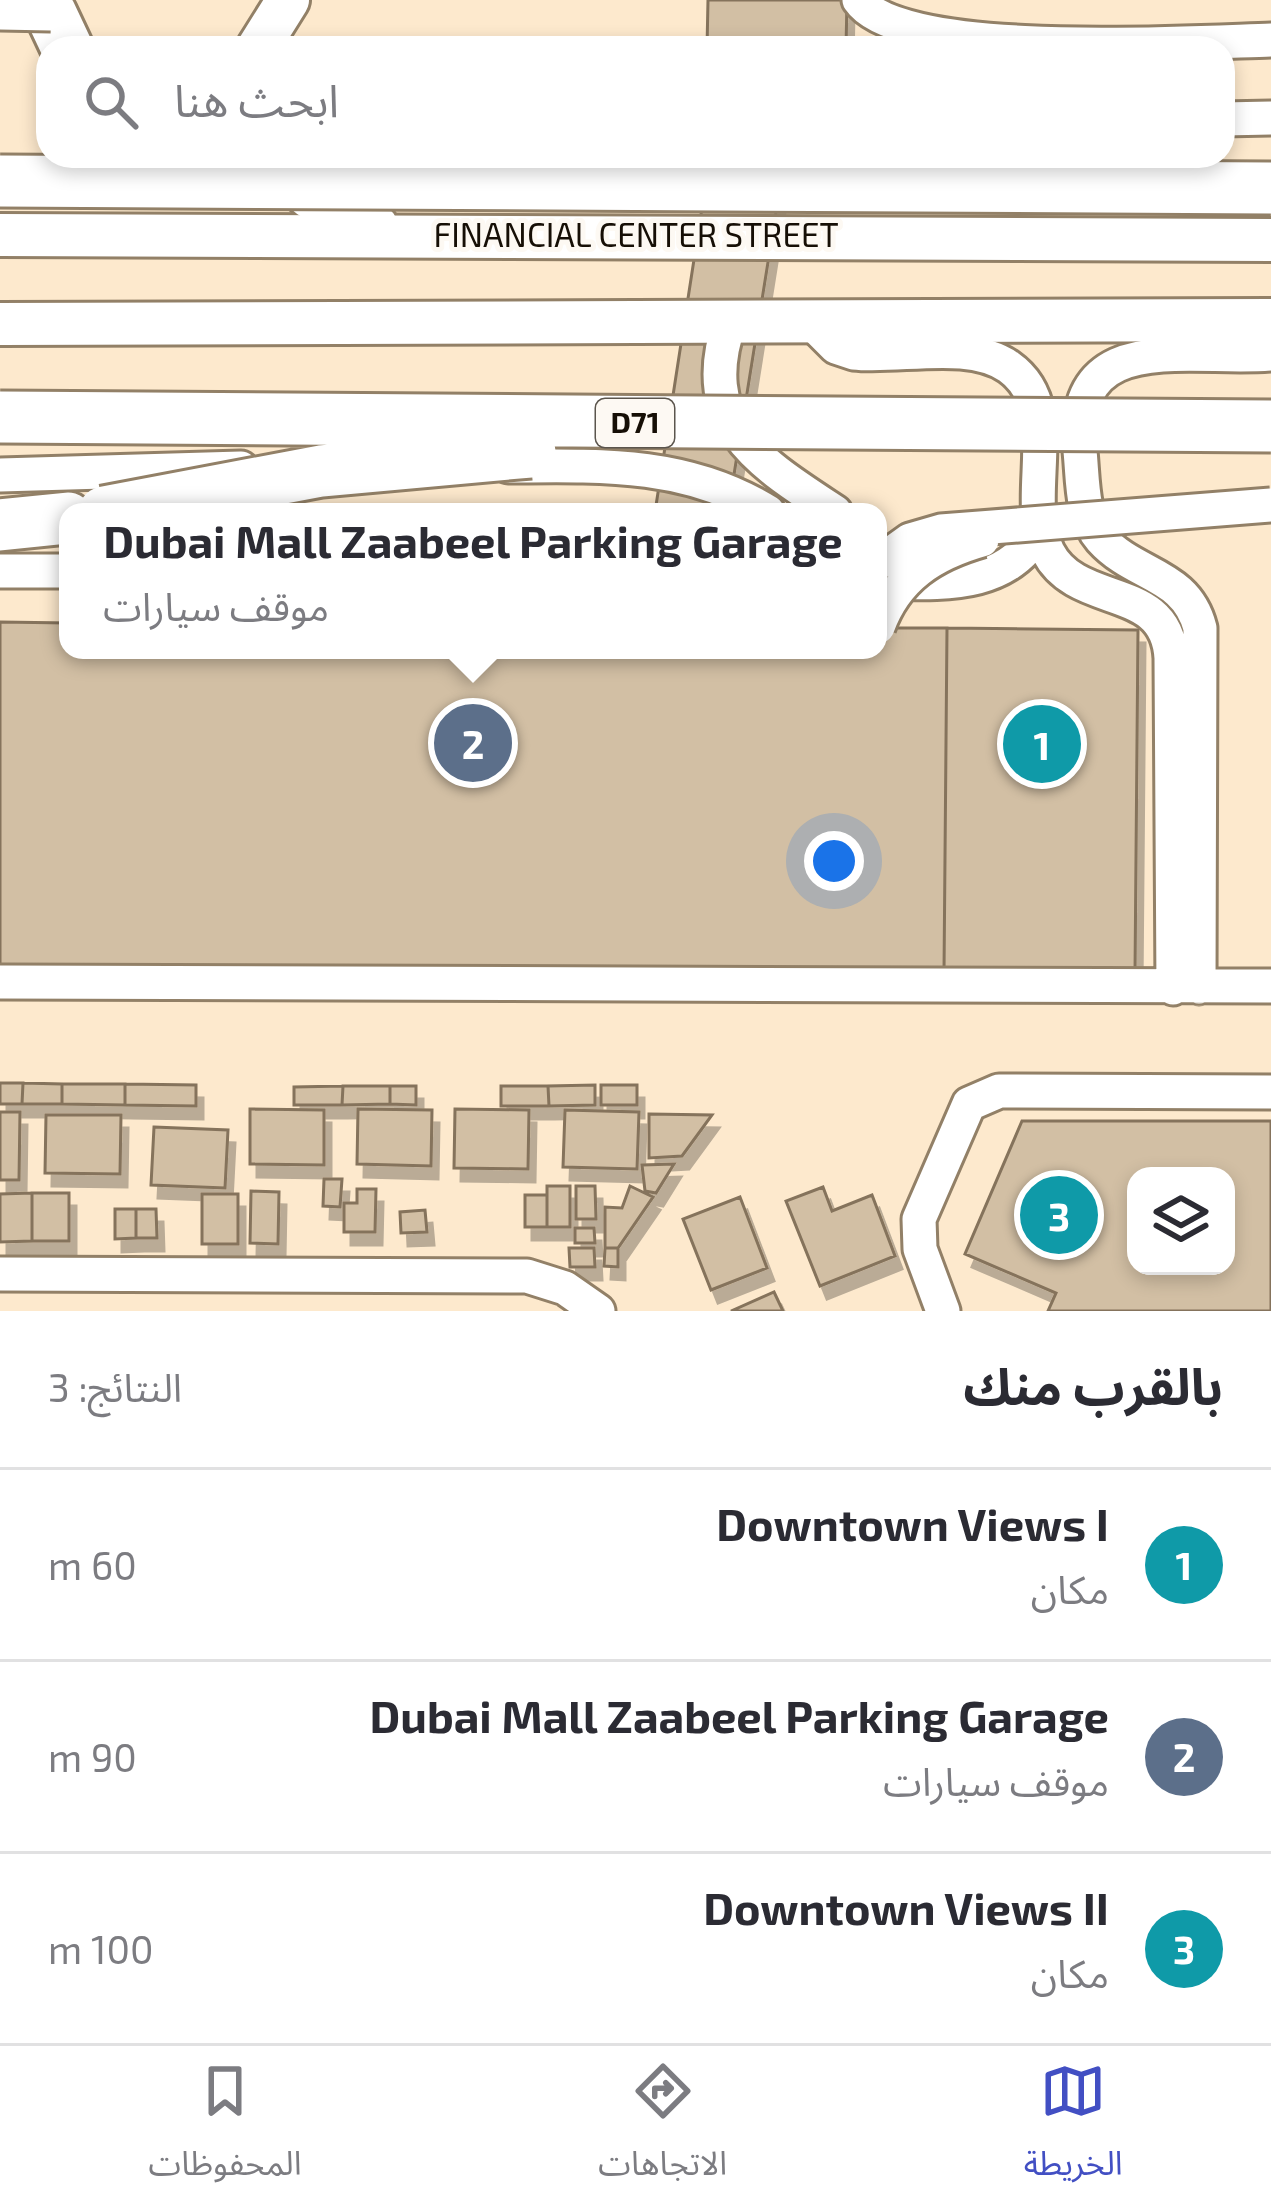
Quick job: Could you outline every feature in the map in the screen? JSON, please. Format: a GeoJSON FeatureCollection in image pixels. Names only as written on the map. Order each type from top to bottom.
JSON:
{"type":"FeatureCollection","features":[{"type":"Feature","properties":{"kind":"highway"},"geometry":{"type":"LineString","coordinates":[[1058,168],[1160,187]]}},
{"type":"Feature","properties":{"kind":"highway"},"geometry":{"type":"LineString","coordinates":[[0,181],[1271,188]]}},
{"type":"Feature","properties":{"kind":"highway","name":"D71"},"geometry":{"type":"LineString","coordinates":[[0,417],[1271,426]]}},
{"type":"Feature","properties":{"kind":"highway"},"geometry":{"type":"LineString","coordinates":[[153,503],[338,469],[572,450],[680,424]]}},
{"type":"Feature","properties":{"kind":"highway"},"geometry":{"type":"LineString","coordinates":[[0,525],[59,519]]}},
{"type":"Feature","properties":{"kind":"main road"},"geometry":{"type":"LineString","coordinates":[[266,36],[288,0]]}},
{"type":"Feature","properties":{"kind":"main road"},"geometry":{"type":"LineString","coordinates":[[44,235],[113,202],[157,168]]}},
{"type":"Feature","properties":{"kind":"main road","name":"FINANCIAL CENTER STREET"},"geometry":{"type":"LineString","coordinates":[[0,235],[429,233],[1271,240]]}},
{"type":"Feature","properties":{"kind":"main road"},"geometry":{"type":"LineString","coordinates":[[0,325],[1271,320]]}},
{"type":"Feature","properties":{"kind":"street"},"geometry":{"type":"LineString","coordinates":[[859,0],[885,21],[964,36]]}},
{"type":"Feature","properties":{"kind":"street"},"geometry":{"type":"LineString","coordinates":[[0,14],[51,15]]}},
{"type":"Feature","properties":{"kind":"street"},"geometry":{"type":"LineString","coordinates":[[0,28],[51,15]]}},
{"type":"Feature","properties":{"kind":"street"},"geometry":{"type":"LineString","coordinates":[[1235,41],[1271,40]]}},
{"type":"Feature","properties":{"kind":"street"},"geometry":{"type":"LineString","coordinates":[[1235,119],[1271,118]]}},
{"type":"Feature","properties":{"kind":"street"},"geometry":{"type":"LineString","coordinates":[[284,168],[287,182],[302,201],[323,212],[429,233]]}},
{"type":"Feature","properties":{"kind":"street"},"geometry":{"type":"LineString","coordinates":[[809,320],[836,347],[854,353],[972,354],[1013,369],[1036,407],[1036,526],[1060,570],[1088,589],[1137,601],[1153,611],[1170,641],[1186,987]]}},
{"type":"Feature","properties":{"kind":"street"},"geometry":{"type":"LineString","coordinates":[[730,321],[719,361],[730,422],[754,456],[823,503]]}},
{"type":"Feature","properties":{"kind":"street"},"geometry":{"type":"LineString","coordinates":[[1186,987],[1200,628],[1184,592],[1118,554],[1091,524],[1083,482],[1079,405],[1107,368],[1130,358],[1271,354]]}},
{"type":"Feature","properties":{"kind":"street"},"geometry":{"type":"LineString","coordinates":[[0,475],[618,466],[702,481],[749,503]]}},
{"type":"Feature","properties":{"kind":"street"},"geometry":{"type":"LineString","coordinates":[[887,569],[925,535],[1271,506]]}},
{"type":"Feature","properties":{"kind":"street"},"geometry":{"type":"LineString","coordinates":[[887,578],[944,583],[979,578],[1010,564],[1036,526]]}},
{"type":"Feature","properties":{"kind":"street"},"geometry":{"type":"LineString","coordinates":[[887,607],[892,596],[931,560],[1036,526]]}},
{"type":"Feature","properties":{"kind":"street"},"geometry":{"type":"LineString","coordinates":[[887,546],[944,583]]}},
{"type":"Feature","properties":{"kind":"street"},"geometry":{"type":"LineString","coordinates":[[0,571],[59,571]]}},
{"type":"Feature","properties":{"kind":"street"},"geometry":{"type":"LineString","coordinates":[[4,976],[666,977],[1271,986]]}},
{"type":"Feature","properties":{"kind":"street"},"geometry":{"type":"LineString","coordinates":[[943,1311],[920,1249],[919,1219],[963,1114],[977,1097],[999,1090],[1271,1092]]}},
{"type":"Feature","properties":{"kind":"street"},"geometry":{"type":"LineString","coordinates":[[527,1276],[546,1270],[583,1276],[597,1288],[609,1311]]}},
{"type":"Feature","properties":{"kind":"street"},"geometry":{"type":"LineString","coordinates":[[0,1274],[527,1276],[565,1288],[598,1311]]}},
{"type":"Feature","properties":{"kind":"building"},"geometry":{"type":"Polygon","coordinates":[[[708,0],[847,0],[846,36],[707,36],[708,0]]]}},
{"type":"Feature","properties":{"kind":"building"},"geometry":{"type":"Polygon","coordinates":[[[708,168],[783,168],[729,503],[656,503],[708,168]]]}},
{"type":"Feature","properties":{"kind":"building"},"geometry":{"type":"Polygon","coordinates":[[[0,622],[59,623],[59,659],[887,659],[887,628],[947,628],[944,972],[0,965],[0,622]]]}},
{"type":"Feature","properties":{"kind":"building"},"geometry":{"type":"Polygon","coordinates":[[[947,628],[1138,630],[1135,973],[944,972],[947,628]]]}},
{"type":"Feature","properties":{"kind":"building"},"geometry":{"type":"Polygon","coordinates":[[[0,1083],[23,1083],[22,1104],[0,1104],[0,1083]]]}},
{"type":"Feature","properties":{"kind":"building"},"geometry":{"type":"Polygon","coordinates":[[[23,1083],[62,1084],[62,1104],[22,1104],[23,1083]]]}},
{"type":"Feature","properties":{"kind":"building"},"geometry":{"type":"Polygon","coordinates":[[[62,1084],[125,1084],[125,1105],[62,1104],[62,1084]]]}},
{"type":"Feature","properties":{"kind":"building"},"geometry":{"type":"Polygon","coordinates":[[[125,1084],[196,1085],[196,1106],[125,1105],[125,1084]]]}},
{"type":"Feature","properties":{"kind":"building"},"geometry":{"type":"Polygon","coordinates":[[[595,1085],[595,1105],[549,1106],[548,1086],[595,1085]]]}},
{"type":"Feature","properties":{"kind":"building"},"geometry":{"type":"Polygon","coordinates":[[[601,1085],[637,1085],[637,1105],[601,1105],[601,1085]]]}},
{"type":"Feature","properties":{"kind":"building"},"geometry":{"type":"Polygon","coordinates":[[[343,1086],[342,1105],[294,1105],[294,1087],[343,1086]]]}},
{"type":"Feature","properties":{"kind":"building"},"geometry":{"type":"Polygon","coordinates":[[[343,1086],[390,1086],[390,1104],[342,1105],[343,1086]]]}},
{"type":"Feature","properties":{"kind":"building"},"geometry":{"type":"Polygon","coordinates":[[[390,1086],[416,1086],[416,1105],[390,1104],[390,1086]]]}},
{"type":"Feature","properties":{"kind":"building"},"geometry":{"type":"Polygon","coordinates":[[[501,1086],[548,1086],[549,1106],[501,1106],[501,1086]]]}},
{"type":"Feature","properties":{"kind":"building"},"geometry":{"type":"Polygon","coordinates":[[[250,1109],[324,1110],[324,1165],[250,1164],[250,1109]]]}},
{"type":"Feature","properties":{"kind":"building"},"geometry":{"type":"Polygon","coordinates":[[[358,1109],[432,1110],[431,1166],[357,1164],[358,1109]]]}},
{"type":"Feature","properties":{"kind":"building"},"geometry":{"type":"Polygon","coordinates":[[[455,1109],[529,1110],[528,1169],[454,1168],[455,1109]]]}},
{"type":"Feature","properties":{"kind":"building"},"geometry":{"type":"Polygon","coordinates":[[[565,1110],[639,1112],[637,1169],[563,1167],[565,1110]]]}},
{"type":"Feature","properties":{"kind":"building"},"geometry":{"type":"Polygon","coordinates":[[[0,1112],[20,1112],[19,1180],[0,1180],[0,1112]]]}},
{"type":"Feature","properties":{"kind":"building"},"geometry":{"type":"Polygon","coordinates":[[[649,1114],[712,1115],[682,1156],[649,1158],[649,1114]]]}},
{"type":"Feature","properties":{"kind":"building"},"geometry":{"type":"Polygon","coordinates":[[[46,1115],[121,1115],[120,1174],[45,1173],[46,1115]]]}},
{"type":"Feature","properties":{"kind":"building"},"geometry":{"type":"Polygon","coordinates":[[[1022,1121],[1271,1121],[1271,1311],[1048,1311],[1056,1293],[965,1254],[1022,1121]]]}},
{"type":"Feature","properties":{"kind":"building"},"geometry":{"type":"Polygon","coordinates":[[[154,1127],[228,1130],[225,1188],[151,1185],[154,1127]]]}},
{"type":"Feature","properties":{"kind":"building"},"geometry":{"type":"Polygon","coordinates":[[[674,1164],[656,1193],[645,1191],[642,1165],[674,1164]]]}},
{"type":"Feature","properties":{"kind":"building"},"geometry":{"type":"Polygon","coordinates":[[[324,1179],[342,1179],[340,1207],[323,1206],[324,1179]]]}},
{"type":"Feature","properties":{"kind":"building"},"geometry":{"type":"Polygon","coordinates":[[[547,1186],[570,1186],[570,1227],[547,1227],[547,1186]]]}},
{"type":"Feature","properties":{"kind":"building"},"geometry":{"type":"Polygon","coordinates":[[[576,1186],[595,1186],[596,1219],[576,1219],[576,1186]]]}},
{"type":"Feature","properties":{"kind":"building"},"geometry":{"type":"Polygon","coordinates":[[[630,1186],[653,1197],[618,1248],[605,1248],[605,1207],[622,1208],[630,1186]]]}},
{"type":"Feature","properties":{"kind":"building"},"geometry":{"type":"Polygon","coordinates":[[[823,1187],[832,1211],[872,1195],[895,1256],[820,1286],[786,1201],[823,1187]]]}},
{"type":"Feature","properties":{"kind":"building"},"geometry":{"type":"Polygon","coordinates":[[[357,1189],[376,1189],[375,1232],[344,1232],[344,1203],[357,1203],[357,1189]]]}},
{"type":"Feature","properties":{"kind":"building"},"geometry":{"type":"Polygon","coordinates":[[[251,1191],[279,1192],[278,1244],[250,1243],[251,1191]]]}},
{"type":"Feature","properties":{"kind":"building"},"geometry":{"type":"Polygon","coordinates":[[[32,1193],[69,1193],[69,1241],[32,1241],[32,1193]]]}},
{"type":"Feature","properties":{"kind":"building"},"geometry":{"type":"Polygon","coordinates":[[[32,1193],[32,1241],[0,1242],[0,1194],[32,1193]]]}},
{"type":"Feature","properties":{"kind":"building"},"geometry":{"type":"Polygon","coordinates":[[[202,1194],[238,1194],[238,1244],[202,1244],[202,1194]]]}},
{"type":"Feature","properties":{"kind":"building"},"geometry":{"type":"Polygon","coordinates":[[[525,1195],[547,1195],[547,1227],[525,1227],[525,1195]]]}},
{"type":"Feature","properties":{"kind":"building"},"geometry":{"type":"Polygon","coordinates":[[[740,1197],[767,1268],[711,1290],[683,1219],[740,1197]]]}},
{"type":"Feature","properties":{"kind":"building"},"geometry":{"type":"Polygon","coordinates":[[[115,1209],[136,1209],[136,1238],[115,1239],[115,1209]]]}},
{"type":"Feature","properties":{"kind":"building"},"geometry":{"type":"Polygon","coordinates":[[[136,1209],[156,1209],[157,1238],[136,1238],[136,1209]]]}},
{"type":"Feature","properties":{"kind":"building"},"geometry":{"type":"Polygon","coordinates":[[[425,1210],[427,1232],[401,1233],[400,1212],[425,1210]]]}},
{"type":"Feature","properties":{"kind":"building"},"geometry":{"type":"Polygon","coordinates":[[[575,1228],[594,1228],[595,1243],[575,1243],[575,1228]]]}},
{"type":"Feature","properties":{"kind":"building"},"geometry":{"type":"Polygon","coordinates":[[[569,1248],[594,1248],[595,1267],[570,1267],[569,1248]]]}},
{"type":"Feature","properties":{"kind":"building"},"geometry":{"type":"Polygon","coordinates":[[[605,1248],[618,1248],[618,1267],[604,1266],[605,1248]]]}},
{"type":"Feature","properties":{"kind":"building"},"geometry":{"type":"Polygon","coordinates":[[[774,1292],[783,1311],[731,1311],[774,1292]]]}},
{"type":"Feature","properties":{"kind":"place","name":"Dubai Mall Zaabeel Parking Garage"},"geometry":{"type":"Point","coordinates":[473,743]}},
{"type":"Feature","properties":{"kind":"place","name":"Downtown Views I"},"geometry":{"type":"Point","coordinates":[1042,744]}},
{"type":"Feature","properties":{"kind":"place","name":"Downtown Views II"},"geometry":{"type":"Point","coordinates":[1059,1215]}}]}
